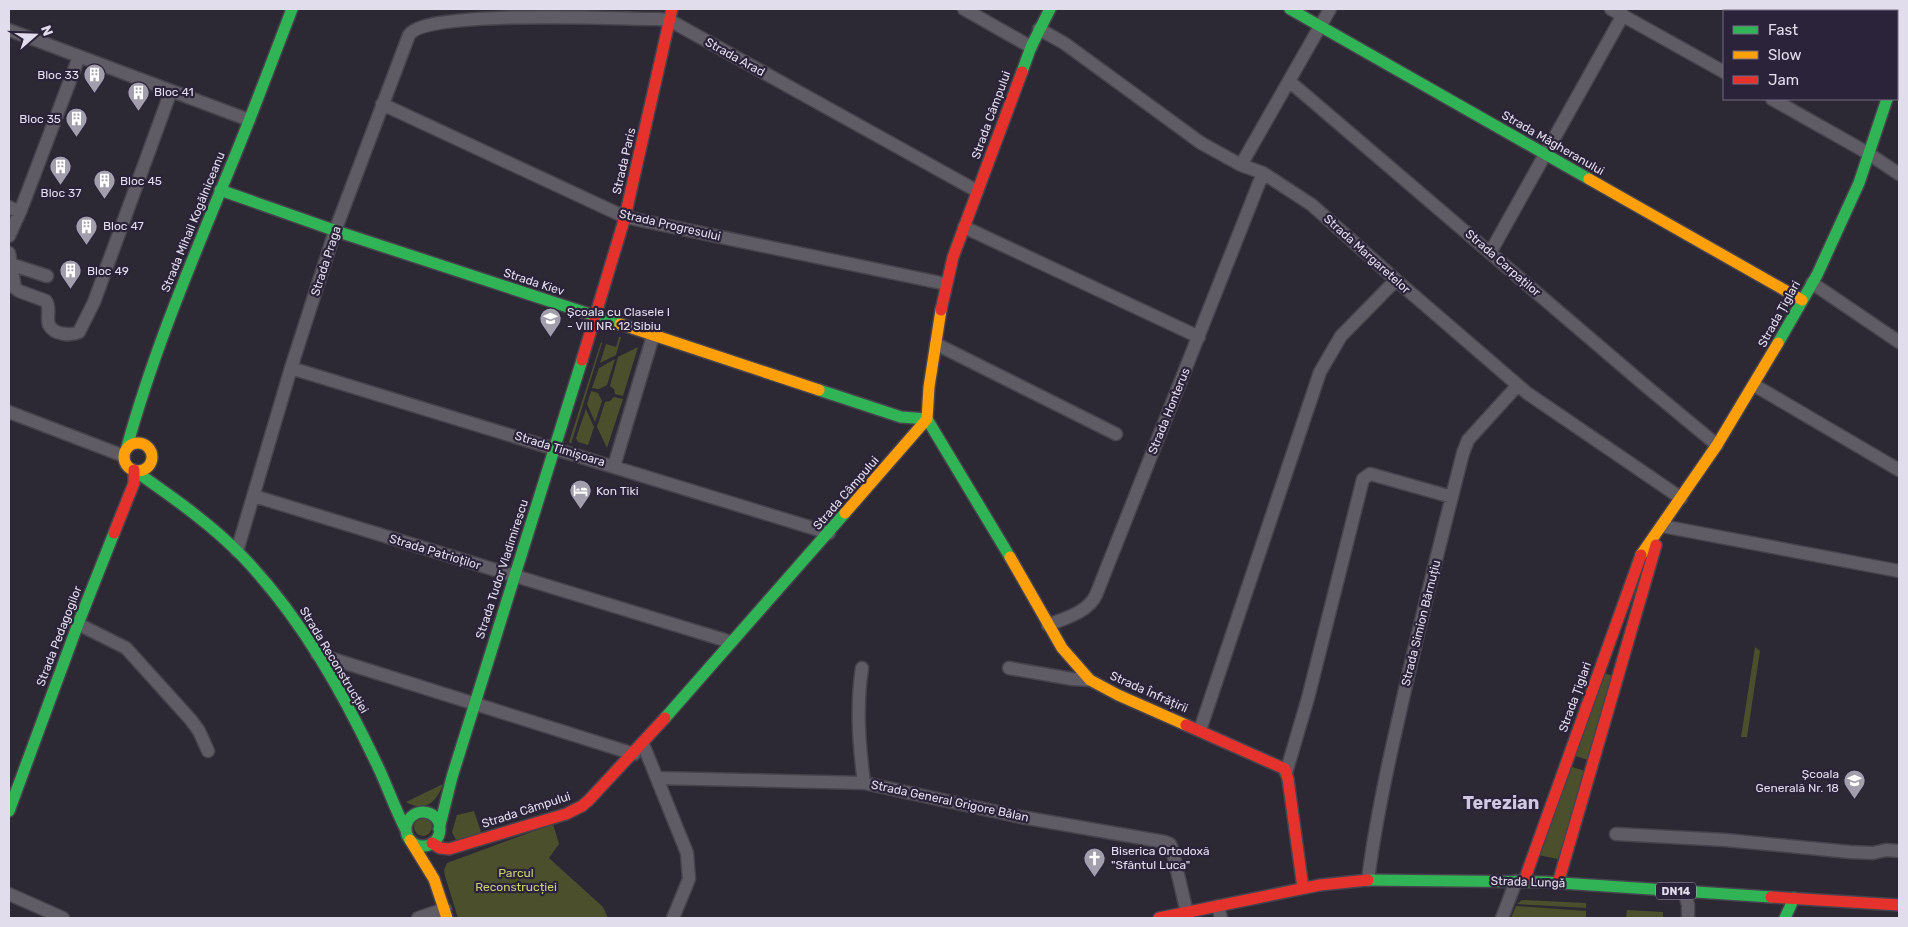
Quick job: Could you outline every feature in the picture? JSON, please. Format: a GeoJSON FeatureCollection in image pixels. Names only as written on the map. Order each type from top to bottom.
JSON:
{"type":"FeatureCollection","features":[{"type":"Feature","properties":{"kind":"street","name":"Strada Mihail Kogălniceanu"},"geometry":{"type":"LineString","coordinates":[[126,452],[138,407],[178,294],[292,9]]}},
{"type":"Feature","properties":{"kind":"street"},"geometry":{"type":"LineString","coordinates":[[964,9],[1031,47]]}},
{"type":"Feature","properties":{"kind":"street","name":"Strada Câmpului"},"geometry":{"type":"LineString","coordinates":[[435,838],[444,849],[458,846],[574,811],[589,800],[639,749],[927,419],[927,404],[946,284],[964,227],[1031,47],[1050,9]]}},
{"type":"Feature","properties":{"kind":"street","name":"Strada Măgheranului"},"geometry":{"type":"LineString","coordinates":[[1290,9],[1802,300]]}},
{"type":"Feature","properties":{"kind":"street"},"geometry":{"type":"LineString","coordinates":[[1242,165],[1330,9]]}},
{"type":"Feature","properties":{"kind":"street"},"geometry":{"type":"LineString","coordinates":[[1490,253],[1545,155],[1617,12],[1723,71]]}},
{"type":"Feature","properties":{"kind":"street","name":"Strada Arad"},"geometry":{"type":"LineString","coordinates":[[468,14],[658,19],[671,15],[977,191]]}},
{"type":"Feature","properties":{"kind":"street","name":"Strada Praga"},"geometry":{"type":"LineString","coordinates":[[237,551],[335,231],[411,32],[428,25],[468,14]]}},
{"type":"Feature","properties":{"kind":"street","name":"Strada Paris"},"geometry":{"type":"LineString","coordinates":[[596,318],[625,217],[671,15]]}},
{"type":"Feature","properties":{"kind":"street","name":"Strada Margaretelor"},"geometry":{"type":"LineString","coordinates":[[1039,29],[1064,43],[1201,143],[1242,165],[1263,173],[1312,205],[1518,385],[1681,498]]}},
{"type":"Feature","properties":{"kind":"street"},"geometry":{"type":"LineString","coordinates":[[9,30],[249,120]]}},
{"type":"Feature","properties":{"kind":"street"},"geometry":{"type":"LineString","coordinates":[[9,236],[14,210],[79,57]]}},
{"type":"Feature","properties":{"kind":"street","name":"Strada Carpaților"},"geometry":{"type":"LineString","coordinates":[[1289,81],[1717,445]]}},
{"type":"Feature","properties":{"kind":"street"},"geometry":{"type":"LineString","coordinates":[[10,258],[15,288],[46,300],[48,303],[49,325],[53,329],[66,334],[79,332],[94,302],[171,91]]}},
{"type":"Feature","properties":{"kind":"street"},"geometry":{"type":"LineString","coordinates":[[1774,100],[1870,155],[1899,174]]}},
{"type":"Feature","properties":{"kind":"street","name":"Strada Țiglari"},"geometry":{"type":"LineString","coordinates":[[1520,881],[1639,559],[1717,445],[1754,385],[1812,283],[1850,205],[1870,155],[1887,100]]}},
{"type":"Feature","properties":{"kind":"street","name":"Strada Progresului"},"geometry":{"type":"LineString","coordinates":[[382,104],[625,217],[946,284]]}},
{"type":"Feature","properties":{"kind":"street","name":"Strada Honterus"},"geometry":{"type":"LineString","coordinates":[[1048,625],[1086,608],[1094,600],[1263,173]]}},
{"type":"Feature","properties":{"kind":"street","name":"Strada Kiev"},"geometry":{"type":"LineString","coordinates":[[220,190],[335,231],[900,417],[918,420],[927,419]]}},
{"type":"Feature","properties":{"kind":"street"},"geometry":{"type":"LineString","coordinates":[[964,227],[1199,337]]}},
{"type":"Feature","properties":{"kind":"street"},"geometry":{"type":"LineString","coordinates":[[10,258],[47,276]]}},
{"type":"Feature","properties":{"kind":"street"},"geometry":{"type":"LineString","coordinates":[[1200,730],[1320,372],[1341,336],[1396,280]]}},
{"type":"Feature","properties":{"kind":"street"},"geometry":{"type":"LineString","coordinates":[[1812,283],[1899,342]]}},
{"type":"Feature","properties":{"kind":"street","name":"Strada Tudor Vladimirescu"},"geometry":{"type":"LineString","coordinates":[[434,879],[435,838],[450,783],[596,318]]}},
{"type":"Feature","properties":{"kind":"street"},"geometry":{"type":"LineString","coordinates":[[614,466],[653,336]]}},
{"type":"Feature","properties":{"kind":"street"},"geometry":{"type":"LineString","coordinates":[[936,344],[1116,434]]}},
{"type":"Feature","properties":{"kind":"street","name":"Strada Timișoara"},"geometry":{"type":"LineString","coordinates":[[292,368],[829,533]]}},
{"type":"Feature","properties":{"kind":"street","name":"Strada Simion Bărnuțiu"},"geometry":{"type":"LineString","coordinates":[[1368,880],[1387,768],[1415,644],[1466,445],[1518,385]]}},
{"type":"Feature","properties":{"kind":"street"},"geometry":{"type":"LineString","coordinates":[[1754,385],[1899,470]]}},
{"type":"Feature","properties":{"kind":"street"},"geometry":{"type":"LineString","coordinates":[[138,407],[142,430],[150,450],[175,499]]}},
{"type":"Feature","properties":{"kind":"street"},"geometry":{"type":"LineString","coordinates":[[9,412],[126,452]]}},
{"type":"Feature","properties":{"kind":"street","name":"Strada Înfrățirii"},"geometry":{"type":"LineString","coordinates":[[927,419],[1025,582],[1048,625],[1071,660],[1090,680],[1118,695],[1282,766],[1286,773]]}},
{"type":"Feature","properties":{"kind":"street"},"geometry":{"type":"LineString","coordinates":[[140,443],[150,450],[149,466],[142,470],[135,470],[126,465],[126,452],[131,444],[140,443]]}},
{"type":"Feature","properties":{"kind":"street","name":"Strada Reconstrucției"},"geometry":{"type":"LineString","coordinates":[[135,470],[175,499],[237,551],[258,572],[289,611],[317,654],[352,715],[408,835],[434,879],[446,914]]}},
{"type":"Feature","properties":{"kind":"street","name":"Strada Pedagogilor"},"geometry":{"type":"LineString","coordinates":[[9,811],[78,624],[134,484],[135,470]]}},
{"type":"Feature","properties":{"kind":"street"},"geometry":{"type":"LineString","coordinates":[[1303,888],[1286,773],[1308,698],[1363,479],[1370,474],[1452,497]]}},
{"type":"Feature","properties":{"kind":"street","name":"Strada Patrioților"},"geometry":{"type":"LineString","coordinates":[[254,496],[731,642]]}},
{"type":"Feature","properties":{"kind":"street"},"geometry":{"type":"LineString","coordinates":[[1662,526],[1899,571]]}},
{"type":"Feature","properties":{"kind":"street","name":"Strada Țiglari"},"geometry":{"type":"LineString","coordinates":[[1558,883],[1662,526]]}},
{"type":"Feature","properties":{"kind":"street"},"geometry":{"type":"LineString","coordinates":[[78,624],[118,644],[134,655],[191,720],[199,731],[208,751]]}},
{"type":"Feature","properties":{"kind":"street"},"geometry":{"type":"LineString","coordinates":[[317,654],[474,703],[639,749],[657,778],[684,842],[689,863],[688,878],[673,918]]}},
{"type":"Feature","properties":{"kind":"street"},"geometry":{"type":"LineString","coordinates":[[862,668],[858,719],[864,783]]}},
{"type":"Feature","properties":{"kind":"street"},"geometry":{"type":"LineString","coordinates":[[1009,668],[1072,679],[1090,680]]}},
{"type":"Feature","properties":{"kind":"street","name":"Strada General Grigore Bălan"},"geometry":{"type":"LineString","coordinates":[[657,778],[864,783],[1021,817],[1165,842],[1170,844],[1172,849],[1187,913]]}},
{"type":"Feature","properties":{"kind":"street"},"geometry":{"type":"LineString","coordinates":[[387,787],[417,813],[432,815],[438,821],[435,838],[420,845],[408,835],[407,821],[417,813],[439,802],[450,783]]}},
{"type":"Feature","properties":{"kind":"street"},"geometry":{"type":"LineString","coordinates":[[1616,834],[1850,852],[1899,851]]}},
{"type":"Feature","properties":{"kind":"street","name":"Strada Lungă"},"geometry":{"type":"LineString","coordinates":[[1159,918],[1187,913],[1220,912],[1303,888],[1368,880],[1520,881],[1899,905]]}},
{"type":"Feature","properties":{"kind":"street"},"geometry":{"type":"LineString","coordinates":[[1502,918],[1520,881]]}},
{"type":"Feature","properties":{"kind":"street"},"geometry":{"type":"LineString","coordinates":[[1684,891],[1688,905],[1688,918]]}},
{"type":"Feature","properties":{"kind":"street"},"geometry":{"type":"LineString","coordinates":[[9,894],[63,918]]}},
{"type":"Feature","properties":{"kind":"street"},"geometry":{"type":"LineString","coordinates":[[1786,918],[1794,898]]}},
{"type":"Feature","properties":{"kind":"street"},"geometry":{"type":"LineString","coordinates":[[418,918],[446,914]]}},
{"type":"Feature","properties":{"kind":"green space"},"geometry":{"type":"Polygon","coordinates":[[[619,337],[621,337],[616,355],[600,363],[606,344],[616,347],[619,337]]]}},
{"type":"Feature","properties":{"kind":"green space"},"geometry":{"type":"Polygon","coordinates":[[[602,343],[571,444],[569,442],[602,343]]]}},
{"type":"Feature","properties":{"kind":"green space"},"geometry":{"type":"Polygon","coordinates":[[[638,347],[623,396],[615,394],[614,389],[610,386],[618,357],[638,347]]]}},
{"type":"Feature","properties":{"kind":"green space"},"geometry":{"type":"Polygon","coordinates":[[[615,359],[607,385],[599,389],[592,388],[599,368],[615,359]]]}},
{"type":"Feature","properties":{"kind":"green space"},"geometry":{"type":"Polygon","coordinates":[[[591,391],[598,393],[602,401],[595,422],[587,404],[591,391]]]}},
{"type":"Feature","properties":{"kind":"green space"},"geometry":{"type":"Polygon","coordinates":[[[614,397],[623,399],[607,448],[597,427],[605,402],[610,401],[614,397]]]}},
{"type":"Feature","properties":{"kind":"green space"},"geometry":{"type":"Polygon","coordinates":[[[586,409],[594,427],[588,445],[578,442],[576,438],[586,409]]]}},
{"type":"Feature","properties":{"kind":"green space"},"geometry":{"type":"Polygon","coordinates":[[[1755,647],[1760,651],[1747,737],[1741,737],[1755,647]]]}},
{"type":"Feature","properties":{"kind":"green space"},"geometry":{"type":"Polygon","coordinates":[[[1601,672],[1613,676],[1588,760],[1572,755],[1601,672]]]}},
{"type":"Feature","properties":{"kind":"green space"},"geometry":{"type":"Polygon","coordinates":[[[1569,766],[1585,771],[1558,859],[1538,855],[1569,766]]]}},
{"type":"Feature","properties":{"kind":"green space"},"geometry":{"type":"Polygon","coordinates":[[[443,784],[434,801],[429,804],[419,806],[406,802],[443,784]]]}},
{"type":"Feature","properties":{"kind":"green space"},"geometry":{"type":"Polygon","coordinates":[[[474,811],[482,835],[456,840],[452,832],[457,815],[474,811]]]}},
{"type":"Feature","properties":{"kind":"green space"},"geometry":{"type":"Polygon","coordinates":[[[419,818],[427,818],[432,823],[430,834],[419,836],[414,831],[414,823],[419,818]]]}},
{"type":"Feature","properties":{"kind":"green space","name":"Parcul Reconstrucției"},"geometry":{"type":"Polygon","coordinates":[[[553,824],[559,844],[549,858],[603,907],[608,918],[458,918],[445,876],[444,870],[447,863],[553,824]]]}},
{"type":"Feature","properties":{"kind":"green space"},"geometry":{"type":"Polygon","coordinates":[[[1522,900],[1586,903],[1586,908],[1517,904],[1522,900]]]}},
{"type":"Feature","properties":{"kind":"green space"},"geometry":{"type":"Polygon","coordinates":[[[1516,906],[1586,911],[1586,918],[1511,918],[1516,906]]]}},
{"type":"Feature","properties":{"kind":"green space"},"geometry":{"type":"Polygon","coordinates":[[[1627,910],[1663,912],[1663,918],[1626,918],[1627,910]]]}},
{"type":"Feature","properties":{"kind":"traffic: fast"},"geometry":{"type":"LineString","coordinates":[[127,447],[164,334],[292,9]]}},
{"type":"Feature","properties":{"kind":"traffic: fast"},"geometry":{"type":"LineString","coordinates":[[1022,72],[1031,47],[1050,9]]}},
{"type":"Feature","properties":{"kind":"traffic: fast"},"geometry":{"type":"LineString","coordinates":[[1290,9],[1589,179]]}},
{"type":"Feature","properties":{"kind":"traffic: fast"},"geometry":{"type":"LineString","coordinates":[[1778,343],[1817,275],[1859,183],[1887,100]]}},
{"type":"Feature","properties":{"kind":"traffic: fast"},"geometry":{"type":"LineString","coordinates":[[220,190],[342,233],[620,324]]}},
{"type":"Feature","properties":{"kind":"traffic: fast"},"geometry":{"type":"LineString","coordinates":[[439,829],[452,777],[582,360]]}},
{"type":"Feature","properties":{"kind":"traffic: fast"},"geometry":{"type":"LineString","coordinates":[[819,390],[901,417],[927,419],[1010,557]]}},
{"type":"Feature","properties":{"kind":"traffic: fast"},"geometry":{"type":"LineString","coordinates":[[135,471],[217,532],[242,556],[283,604],[320,658],[352,714],[406,830]]}},
{"type":"Feature","properties":{"kind":"traffic: fast"},"geometry":{"type":"LineString","coordinates":[[665,718],[845,513]]}},
{"type":"Feature","properties":{"kind":"traffic: fast"},"geometry":{"type":"LineString","coordinates":[[9,811],[78,624],[114,533]]}},
{"type":"Feature","properties":{"kind":"traffic: fast"},"geometry":{"type":"LineString","coordinates":[[423,812],[435,817],[440,829],[435,841],[423,846],[411,841],[406,829],[411,817],[423,812]]}},
{"type":"Feature","properties":{"kind":"traffic: fast"},"geometry":{"type":"LineString","coordinates":[[1368,880],[1546,882],[1771,897]]}},
{"type":"Feature","properties":{"kind":"traffic: fast"},"geometry":{"type":"LineString","coordinates":[[1785,918],[1794,898]]}},
{"type":"Feature","properties":{"kind":"traffic: slow"},"geometry":{"type":"LineString","coordinates":[[1589,179],[1802,300]]}},
{"type":"Feature","properties":{"kind":"traffic: slow"},"geometry":{"type":"LineString","coordinates":[[845,513],[927,419],[929,387],[941,310]]}},
{"type":"Feature","properties":{"kind":"traffic: slow"},"geometry":{"type":"LineString","coordinates":[[620,324],[819,390]]}},
{"type":"Feature","properties":{"kind":"traffic: slow"},"geometry":{"type":"LineString","coordinates":[[1641,555],[1717,445],[1778,343]]}},
{"type":"Feature","properties":{"kind":"traffic: slow"},"geometry":{"type":"LineString","coordinates":[[138,443],[148,447],[152,457],[148,467],[138,471],[128,467],[124,457],[128,447],[138,443]]}},
{"type":"Feature","properties":{"kind":"traffic: slow"},"geometry":{"type":"LineString","coordinates":[[1010,557],[1062,648],[1090,680],[1118,695],[1186,725]]}},
{"type":"Feature","properties":{"kind":"traffic: slow"},"geometry":{"type":"LineString","coordinates":[[410,840],[434,879],[447,918]]}},
{"type":"Feature","properties":{"kind":"traffic: jam"},"geometry":{"type":"LineString","coordinates":[[582,360],[625,217],[672,9]]}},
{"type":"Feature","properties":{"kind":"traffic: jam"},"geometry":{"type":"LineString","coordinates":[[1898,61],[1899,57]]}},
{"type":"Feature","properties":{"kind":"traffic: jam"},"geometry":{"type":"LineString","coordinates":[[941,310],[953,257],[1022,72]]}},
{"type":"Feature","properties":{"kind":"traffic: jam"},"geometry":{"type":"LineString","coordinates":[[114,533],[134,483],[134,470]]}},
{"type":"Feature","properties":{"kind":"traffic: jam"},"geometry":{"type":"LineString","coordinates":[[1558,883],[1656,545]]}},
{"type":"Feature","properties":{"kind":"traffic: jam"},"geometry":{"type":"LineString","coordinates":[[1524,881],[1641,555]]}},
{"type":"Feature","properties":{"kind":"traffic: jam"},"geometry":{"type":"LineString","coordinates":[[432,843],[440,848],[449,849],[566,814],[582,806],[665,718]]}},
{"type":"Feature","properties":{"kind":"traffic: jam"},"geometry":{"type":"LineString","coordinates":[[1186,725],[1285,769],[1303,888]]}},
{"type":"Feature","properties":{"kind":"traffic: jam"},"geometry":{"type":"LineString","coordinates":[[1159,918],[1320,885],[1368,880]]}},
{"type":"Feature","properties":{"kind":"traffic: jam"},"geometry":{"type":"LineString","coordinates":[[1771,897],[1899,905]]}},
{"type":"Feature","properties":{"kind":"place","name":"Bloc 33"},"geometry":{"type":"Point","coordinates":[95,94]}},
{"type":"Feature","properties":{"kind":"place","name":"Bloc 41"},"geometry":{"type":"Point","coordinates":[138,111]}},
{"type":"Feature","properties":{"kind":"place","name":"Bloc 35"},"geometry":{"type":"Point","coordinates":[77,138]}},
{"type":"Feature","properties":{"kind":"place","name":"Bloc 37"},"geometry":{"type":"Point","coordinates":[61,185]}},
{"type":"Feature","properties":{"kind":"place","name":"Bloc 45"},"geometry":{"type":"Point","coordinates":[104,200]}},
{"type":"Feature","properties":{"kind":"place","name":"Bloc 47"},"geometry":{"type":"Point","coordinates":[87,245]}},
{"type":"Feature","properties":{"kind":"place","name":"Bloc 49"},"geometry":{"type":"Point","coordinates":[71,290]}},
{"type":"Feature","properties":{"kind":"place","name":"Școala cu Clasele I - VIII NR. 12 Sibiu"},"geometry":{"type":"Point","coordinates":[551,338]}},
{"type":"Feature","properties":{"kind":"place","name":"Kon Tiki"},"geometry":{"type":"Point","coordinates":[580,510]}},
{"type":"Feature","properties":{"kind":"place","name":"Școala Generală Nr. 18"},"geometry":{"type":"Point","coordinates":[1855,800]}},
{"type":"Feature","properties":{"kind":"place","name":"Biserica Ortodoxă \"Sfântul Luca\""},"geometry":{"type":"Point","coordinates":[1095,877]}},
{"type":"Feature","properties":{"kind":"district","name":"Terezian"},"geometry":{"type":"Point","coordinates":[1501,803]}}]}
